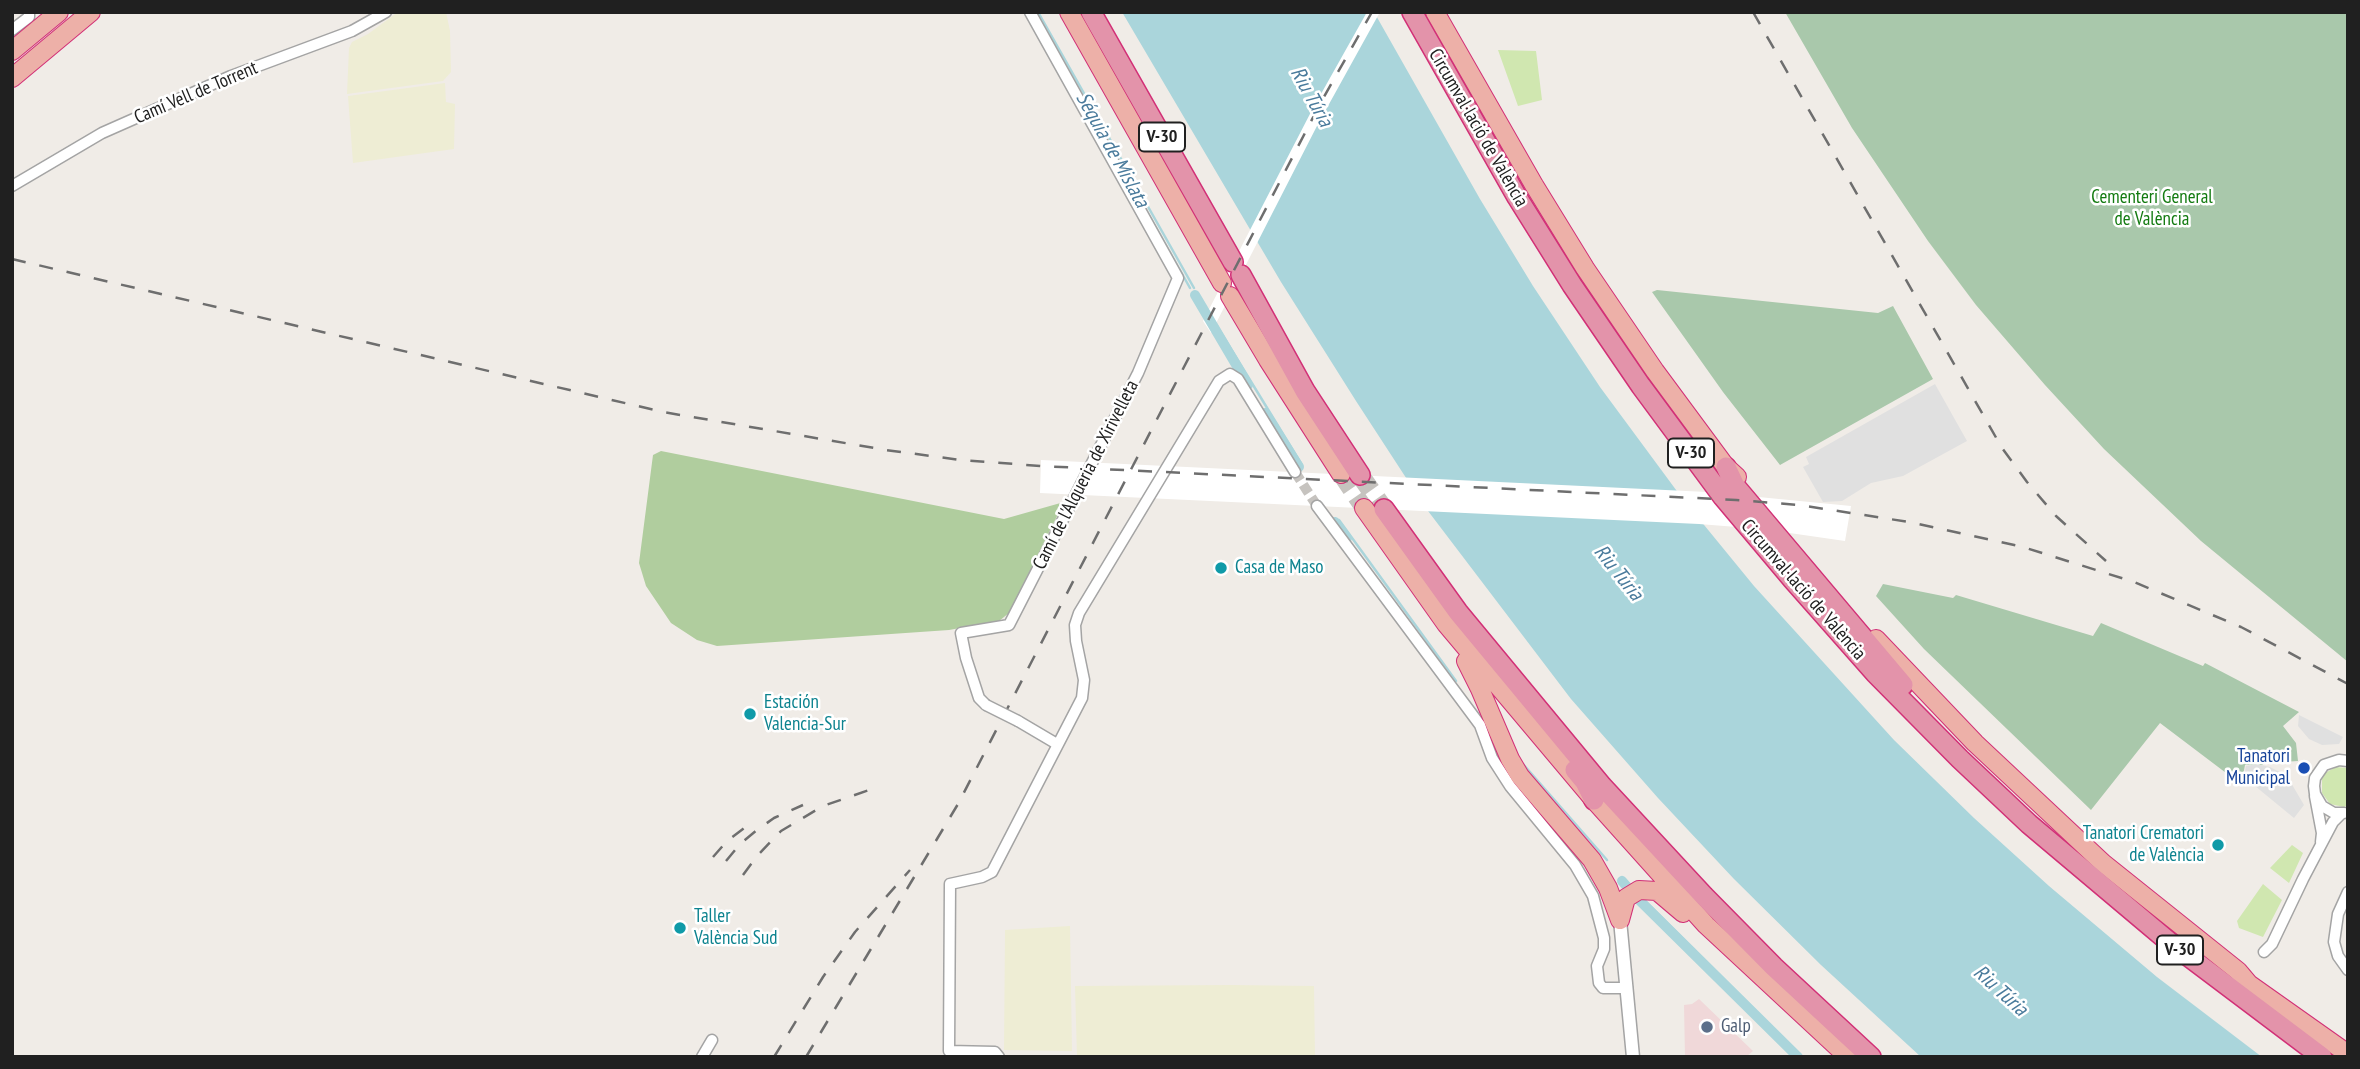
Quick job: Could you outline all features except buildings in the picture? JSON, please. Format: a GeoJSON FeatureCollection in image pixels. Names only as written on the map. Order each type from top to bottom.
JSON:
{"type":"FeatureCollection","features":[{"type":"Feature","properties":{"kind":"highway"},"geometry":{"type":"LineString","coordinates":[[12,51],[59,12]]}},
{"type":"Feature","properties":{"kind":"highway"},"geometry":{"type":"LineString","coordinates":[[12,78],[91,12]]}},
{"type":"Feature","properties":{"kind":"highway","name":"V-30"},"geometry":{"type":"LineString","coordinates":[[1069,12],[1232,279],[1305,391],[1351,475]]}},
{"type":"Feature","properties":{"kind":"highway","name":"V-30"},"geometry":{"type":"LineString","coordinates":[[1091,12],[1232,279]]}},
{"type":"Feature","properties":{"kind":"highway","name":"Circumval·lació de València"},"geometry":{"type":"LineString","coordinates":[[1412,12],[1517,197],[1572,285],[1641,386],[1723,497],[1791,579],[1875,673],[2029,824],[2168,941],[2322,1057]]}},
{"type":"Feature","properties":{"kind":"highway","name":"Circumval·lació de València"},"geometry":{"type":"LineString","coordinates":[[1435,12],[1534,185],[1585,268],[1655,371],[1726,467],[1889,654],[1975,743],[2103,863],[2238,971],[2249,984],[2348,1054]]}},
{"type":"Feature","properties":{"kind":"highway"},"geometry":{"type":"LineString","coordinates":[[1726,467],[1735,486],[1916,702],[1965,754],[2034,820],[2045,836]]}},
{"type":"Feature","properties":{"kind":"highway"},"geometry":{"type":"LineString","coordinates":[[1364,508],[1452,618],[1468,633],[1585,782],[1594,800],[1706,925],[1848,1057]]}},
{"type":"Feature","properties":{"kind":"highway"},"geometry":{"type":"LineString","coordinates":[[1384,509],[1452,618],[1455,643],[1480,688],[1510,759],[1520,776],[1592,860],[1608,888],[1620,920]]}},
{"type":"Feature","properties":{"kind":"highway"},"geometry":{"type":"LineString","coordinates":[[1452,618],[1475,629],[1594,776],[1664,853],[1774,967],[1871,1057]]}},
{"type":"Feature","properties":{"kind":"highway"},"geometry":{"type":"LineString","coordinates":[[1620,920],[1626,898],[1639,890],[1648,889],[1657,891],[1686,915],[1706,925]]}},
{"type":"Feature","properties":{"kind":"highway"},"geometry":{"type":"LineString","coordinates":[[2238,971],[2254,978],[2348,1042]]}},
{"type":"Feature","properties":{"kind":"street"},"geometry":{"type":"LineString","coordinates":[[12,30],[29,17],[29,12]]}},
{"type":"Feature","properties":{"kind":"street","name":"Camí Vell de Torrent"},"geometry":{"type":"LineString","coordinates":[[12,186],[102,134],[232,76],[352,31],[386,12]]}},
{"type":"Feature","properties":{"kind":"street","name":"Camí de l'Alqueria de Xirivelleta"},"geometry":{"type":"LineString","coordinates":[[1030,12],[1178,278],[1138,373],[1009,625],[961,633],[979,698],[986,705],[1057,744]]}},
{"type":"Feature","properties":{"kind":"street"},"geometry":{"type":"LineString","coordinates":[[999,1057],[995,1052],[949,1051],[950,884],[992,872],[1082,698],[1084,680],[1075,625],[1079,613],[1219,380],[1230,374],[1238,379],[1295,472]]}},
{"type":"Feature","properties":{"kind":"street"},"geometry":{"type":"LineString","coordinates":[[1317,506],[1480,725],[1492,758],[1510,786],[1582,876],[1593,896],[1604,938],[1597,978],[1603,988],[1627,988]]}},
{"type":"Feature","properties":{"kind":"street"},"geometry":{"type":"LineString","coordinates":[[2321,845],[2315,778],[2324,765],[2339,760],[2348,761]]}},
{"type":"Feature","properties":{"kind":"street"},"geometry":{"type":"LineString","coordinates":[[2315,794],[2327,810],[2345,813]]}},
{"type":"Feature","properties":{"kind":"street"},"geometry":{"type":"LineString","coordinates":[[2264,952],[2272,944],[2333,822],[2345,813]]}},
{"type":"Feature","properties":{"kind":"street"},"geometry":{"type":"LineString","coordinates":[[2348,892],[2338,914],[2334,942],[2338,956],[2348,970]]}},
{"type":"Feature","properties":{"kind":"street"},"geometry":{"type":"LineString","coordinates":[[1620,920],[1633,1057]]}},
{"type":"Feature","properties":{"kind":"street"},"geometry":{"type":"LineString","coordinates":[[702,1057],[712,1040]]}},
{"type":"Feature","properties":{"kind":"shaded area"},"geometry":{"type":"Polygon","coordinates":[[[1935,384],[1967,441],[1903,476],[1871,483],[1842,501],[1823,502],[1803,467],[1809,464],[1806,457],[1935,384]]]}},
{"type":"Feature","properties":{"kind":"shaded area"},"geometry":{"type":"Polygon","coordinates":[[[2299,715],[2343,737],[2339,744],[2322,745],[2309,739],[2298,726],[2299,715]]]}},
{"type":"Feature","properties":{"kind":"shaded area"},"geometry":{"type":"Polygon","coordinates":[[[2257,764],[2287,776],[2304,805],[2294,818],[2244,777],[2246,766],[2257,764]]]}},
{"type":"Feature","properties":{"kind":"shaded area","name":"Galp"},"geometry":{"type":"Polygon","coordinates":[[[1699,999],[1753,1051],[1746,1057],[1685,1057],[1684,1005],[1699,999]]]}},
{"type":"Feature","properties":{"kind":"green space"},"geometry":{"type":"Polygon","coordinates":[[[398,12],[446,12],[450,31],[451,72],[443,81],[347,94],[349,48],[352,42],[398,12]]]}},
{"type":"Feature","properties":{"kind":"green space","name":"Cementeri General de València"},"geometry":{"type":"Polygon","coordinates":[[[1785,12],[2348,12],[2348,662],[2201,541],[2104,449],[2045,385],[1976,305],[1928,241],[1852,128],[1785,12]]]}},
{"type":"Feature","properties":{"kind":"green space"},"geometry":{"type":"Polygon","coordinates":[[[1498,50],[1536,51],[1542,100],[1518,106],[1498,50]]]}},
{"type":"Feature","properties":{"kind":"green space"},"geometry":{"type":"Polygon","coordinates":[[[445,83],[446,102],[455,104],[454,149],[353,163],[348,96],[445,83]]]}},
{"type":"Feature","properties":{"kind":"green space"},"geometry":{"type":"Polygon","coordinates":[[[1657,290],[1878,313],[1893,306],[1933,379],[1780,465],[1723,392],[1652,292],[1657,290]]]}},
{"type":"Feature","properties":{"kind":"green space"},"geometry":{"type":"Polygon","coordinates":[[[661,451],[1004,519],[1064,502],[1009,613],[999,621],[949,630],[717,646],[697,640],[671,623],[646,586],[639,563],[653,455],[661,451]]]}},
{"type":"Feature","properties":{"kind":"green space"},"geometry":{"type":"Polygon","coordinates":[[[1883,584],[1953,598],[1956,595],[2093,636],[2101,623],[2203,666],[2205,663],[2299,712],[2283,726],[2296,743],[2298,761],[2283,762],[2264,753],[2263,765],[2245,765],[2238,782],[2160,723],[2091,810],[1924,649],[1876,596],[1883,584]]]}},
{"type":"Feature","properties":{"kind":"green space"},"geometry":{"type":"Polygon","coordinates":[[[2336,767],[2348,768],[2348,805],[2344,807],[2330,804],[2322,793],[2325,773],[2336,767]]]}},
{"type":"Feature","properties":{"kind":"green space"},"geometry":{"type":"Polygon","coordinates":[[[2292,845],[2303,853],[2289,883],[2270,868],[2292,845]]]}},
{"type":"Feature","properties":{"kind":"green space"},"geometry":{"type":"Polygon","coordinates":[[[2263,884],[2282,900],[2263,937],[2239,928],[2237,921],[2263,884]]]}},
{"type":"Feature","properties":{"kind":"green space"},"geometry":{"type":"Polygon","coordinates":[[[1070,926],[1072,1051],[1004,1050],[1005,930],[1070,926]]]}},
{"type":"Feature","properties":{"kind":"green space"},"geometry":{"type":"Polygon","coordinates":[[[1075,986],[1314,986],[1315,1057],[1077,1057],[1075,986]]]}},
{"type":"Feature","properties":{"kind":"water","name":"Riu Túria"},"geometry":{"type":"Polygon","coordinates":[[[1122,12],[1374,12],[1480,199],[1533,286],[1600,387],[1682,498],[1754,586],[1894,740],[1974,818],[2049,886],[2157,977],[2262,1057],[1921,1057],[1821,965],[1734,879],[1571,699],[1425,507],[1281,282],[1122,12]]]}},
{"type":"Feature","properties":{"kind":"pier"},"geometry":{"type":"Polygon","coordinates":[[[1367,12],[1380,12],[1318,124],[1211,333],[1203,321],[1312,110],[1367,12]]]}},
{"type":"Feature","properties":{"kind":"pier"},"geometry":{"type":"Polygon","coordinates":[[[1041,460],[1707,492],[1851,506],[1845,541],[1762,529],[1699,524],[1040,493],[1041,460]]]}},
{"type":"Feature","properties":{"kind":"waterway","name":"Séquia de Mislata"},"geometry":{"type":"LineString","coordinates":[[1038,12],[1194,288]]}},
{"type":"Feature","properties":{"kind":"waterway","name":"Séquia de Mislata"},"geometry":{"type":"LineString","coordinates":[[1136,192],[1190,288]]}},
{"type":"Feature","properties":{"kind":"waterway","name":"Séquia de Mislata"},"geometry":{"type":"LineString","coordinates":[[1195,295],[1248,385]]}},
{"type":"Feature","properties":{"kind":"waterway","name":"Séquia de Mislata"},"geometry":{"type":"LineString","coordinates":[[1198,295],[1302,465]]}},
{"type":"Feature","properties":{"kind":"waterway","name":"Séquia de Mislata"},"geometry":{"type":"LineString","coordinates":[[1265,413],[1299,467]]}},
{"type":"Feature","properties":{"kind":"waterway"},"geometry":{"type":"LineString","coordinates":[[1339,520],[1456,681]]}},
{"type":"Feature","properties":{"kind":"waterway","name":"Séquia de Mislata"},"geometry":{"type":"LineString","coordinates":[[1335,522],[1347,538]]}},
{"type":"Feature","properties":{"kind":"waterway","name":"Séquia de Mislata"},"geometry":{"type":"LineString","coordinates":[[1523,764],[1607,860]]}},
{"type":"Feature","properties":{"kind":"waterway","name":"Séquia de Mislata"},"geometry":{"type":"LineString","coordinates":[[1622,877],[1631,886]]}},
{"type":"Feature","properties":{"kind":"waterway","name":"Séquia de Mislata"},"geometry":{"type":"LineString","coordinates":[[1622,881],[1628,888]]}},
{"type":"Feature","properties":{"kind":"waterway","name":"Séquia de Mislata"},"geometry":{"type":"LineString","coordinates":[[1636,897],[1798,1057]]}},
{"type":"Feature","properties":{"kind":"waterway","name":"Séquia de Mislata"},"geometry":{"type":"LineString","coordinates":[[1642,898],[1802,1057]]}},
{"type":"Feature","properties":{"kind":"tunnel"},"geometry":{"type":"LineString","coordinates":[[1295,472],[1317,506]]}},
{"type":"Feature","properties":{"kind":"tunnel"},"geometry":{"type":"LineString","coordinates":[[1341,474],[1364,508]]}},
{"type":"Feature","properties":{"kind":"tunnel"},"geometry":{"type":"LineString","coordinates":[[1360,475],[1384,509]]}},
{"type":"Feature","properties":{"kind":"railway"},"geometry":{"type":"LineString","coordinates":[[806,1057],[958,804],[1321,102],[1372,12]]}},
{"type":"Feature","properties":{"kind":"railway"},"geometry":{"type":"LineString","coordinates":[[1753,12],[2002,448],[2056,516],[2106,561]]}},
{"type":"Feature","properties":{"kind":"railway"},"geometry":{"type":"LineString","coordinates":[[12,259],[663,412],[886,450],[961,460],[1041,466],[1736,500],[1799,505],[1909,522],[2023,547],[2134,582],[2241,627],[2348,684]]}},
{"type":"Feature","properties":{"kind":"railway"},"geometry":{"type":"LineString","coordinates":[[743,875],[781,831],[823,806],[875,788]]}},
{"type":"Feature","properties":{"kind":"railway"},"geometry":{"type":"LineString","coordinates":[[726,861],[740,844],[757,830],[774,818],[803,805]]}},
{"type":"Feature","properties":{"kind":"railway"},"geometry":{"type":"LineString","coordinates":[[713,857],[727,841],[747,826]]}},
{"type":"Feature","properties":{"kind":"railway"},"geometry":{"type":"LineString","coordinates":[[774,1057],[823,977],[855,932],[910,870]]}},
{"type":"Feature","properties":{"kind":"place","name":"Casa de Maso"},"geometry":{"type":"Point","coordinates":[1221,568]}},
{"type":"Feature","properties":{"kind":"place","name":"Estación Valencia-Sur"},"geometry":{"type":"Point","coordinates":[750,714]}},
{"type":"Feature","properties":{"kind":"place","name":"Tanatori Municipal"},"geometry":{"type":"Point","coordinates":[2304,768]}},
{"type":"Feature","properties":{"kind":"place","name":"Tanatori Crematori de València"},"geometry":{"type":"Point","coordinates":[2218,845]}},
{"type":"Feature","properties":{"kind":"place","name":"Taller València Sud"},"geometry":{"type":"Point","coordinates":[680,928]}},
{"type":"Feature","properties":{"kind":"place","name":"Galp"},"geometry":{"type":"Point","coordinates":[1707,1027]}}]}
